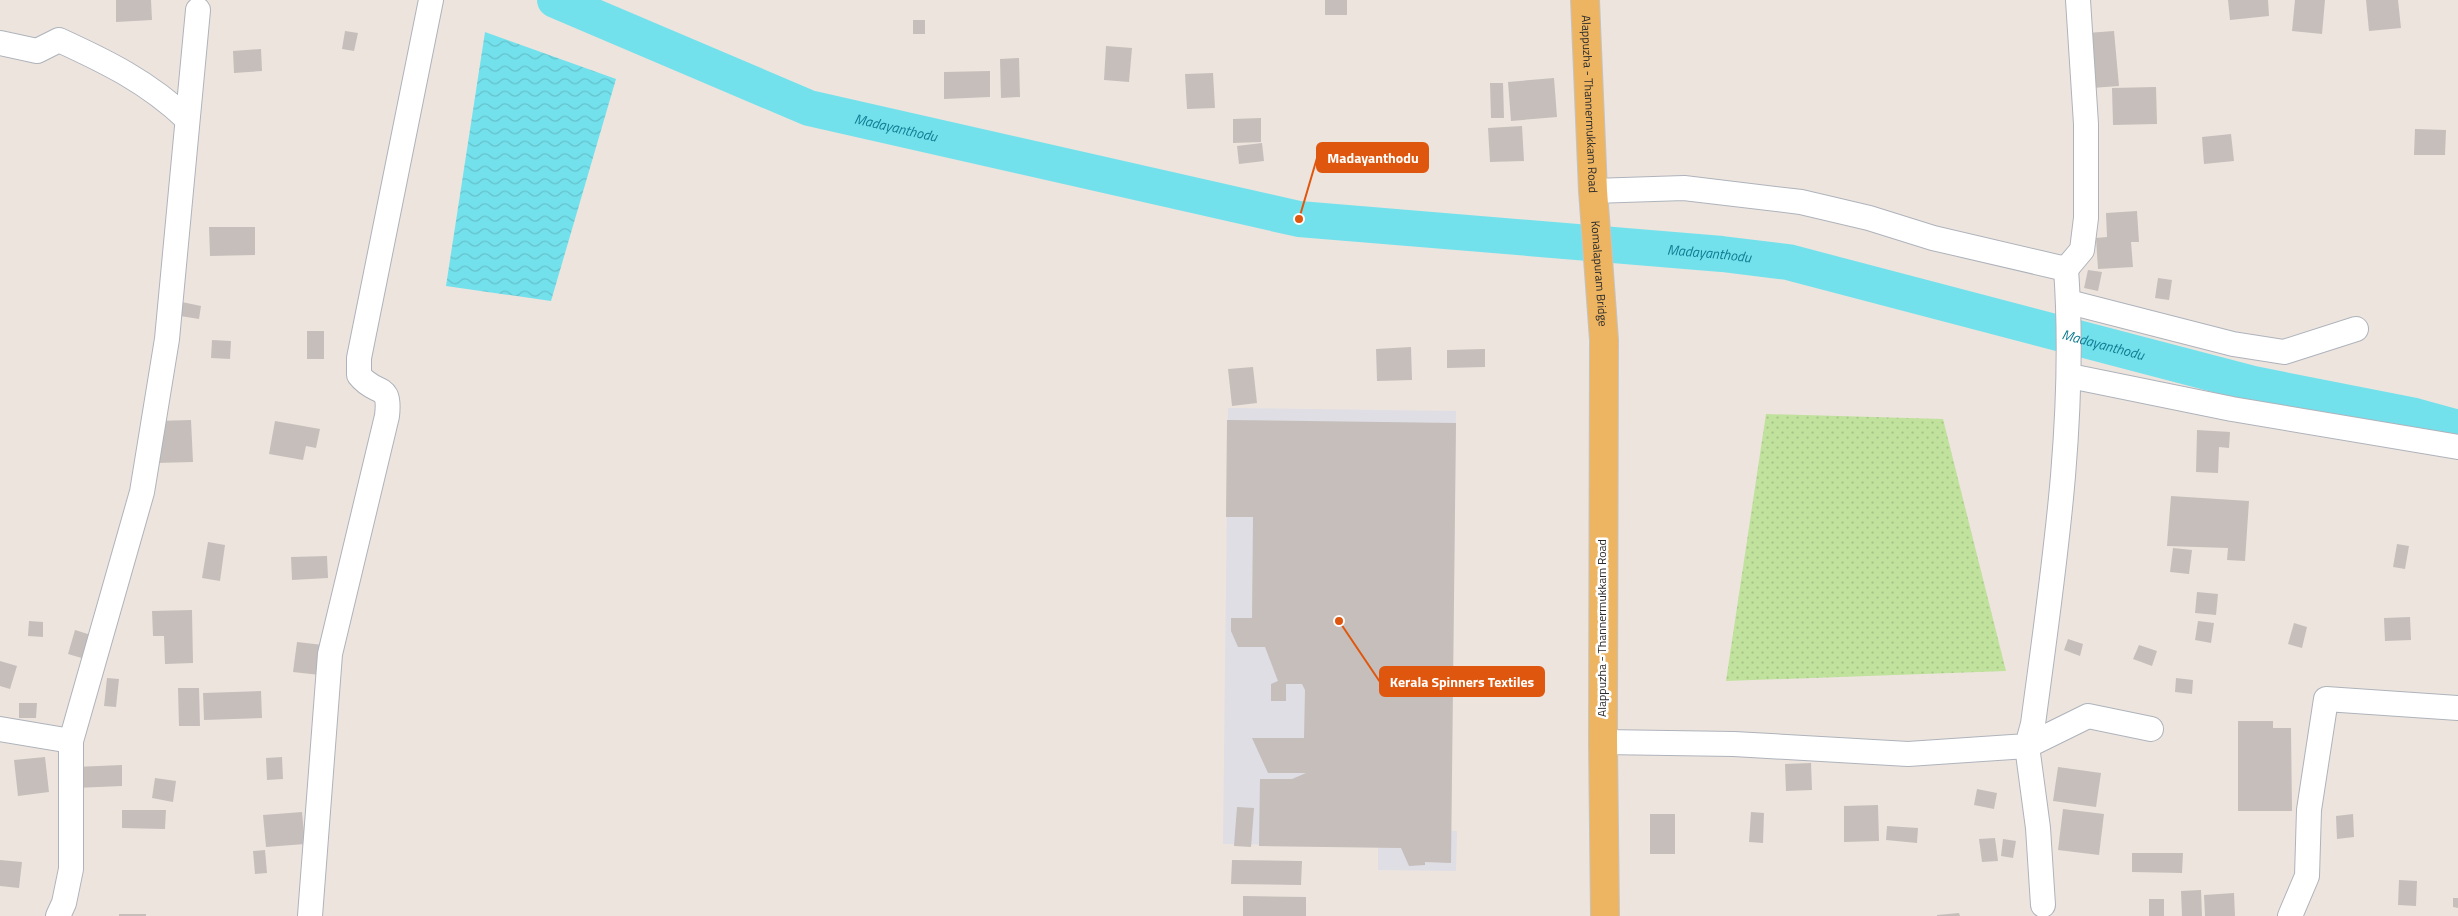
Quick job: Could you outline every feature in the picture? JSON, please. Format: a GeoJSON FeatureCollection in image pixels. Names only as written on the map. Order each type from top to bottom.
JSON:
{"type":"FeatureCollection","features":[{"type":"Feature","properties":{"kind":"main road","name":"Alappuzha - Thannermukkam Road"},"geometry":{"type":"LineString","coordinates":[[1585,0],[1594,199]]}},
{"type":"Feature","properties":{"kind":"main road","name":"Komalapuram Bridge"},"geometry":{"type":"LineString","coordinates":[[1594,199],[1604,340]]}},
{"type":"Feature","properties":{"kind":"main road","name":"Alappuzha - Thannermukkam Road"},"geometry":{"type":"LineString","coordinates":[[1604,340],[1602,742],[1605,916]]}},
{"type":"Feature","properties":{"kind":"street"},"geometry":{"type":"LineString","coordinates":[[2043,905],[2038,828],[2027,746],[2033,724],[2058,537],[2070,376],[2066,269],[2082,250],[2086,218],[2086,124],[2078,0]]}},
{"type":"Feature","properties":{"kind":"street"},"geometry":{"type":"LineString","coordinates":[[310,916],[330,654],[387,416],[389,400],[385,393],[365,384],[358,376],[359,358],[430,2]]}},
{"type":"Feature","properties":{"kind":"street"},"geometry":{"type":"LineString","coordinates":[[58,916],[64,902],[70,868],[71,741],[142,492],[167,338],[198,10]]}},
{"type":"Feature","properties":{"kind":"street"},"geometry":{"type":"LineString","coordinates":[[0,43],[37,51],[58,40],[110,64],[162,96],[187,119]]}},
{"type":"Feature","properties":{"kind":"street"},"geometry":{"type":"LineString","coordinates":[[1594,199],[1684,188],[1801,202],[1869,218],[1933,238],[2066,269]]}},
{"type":"Feature","properties":{"kind":"street"},"geometry":{"type":"LineString","coordinates":[[2069,312],[2284,352],[2356,330]]}},
{"type":"Feature","properties":{"kind":"street"},"geometry":{"type":"LineString","coordinates":[[2070,376],[2232,409],[2458,447]]}},
{"type":"Feature","properties":{"kind":"street"},"geometry":{"type":"LineString","coordinates":[[2290,916],[2307,876],[2309,810],[2326,699],[2458,708]]}},
{"type":"Feature","properties":{"kind":"street"},"geometry":{"type":"LineString","coordinates":[[1602,742],[1734,744],[1908,754],[2027,746],[2088,716],[2151,729]]}},
{"type":"Feature","properties":{"kind":"street"},"geometry":{"type":"LineString","coordinates":[[0,729],[71,741]]}},
{"type":"Feature","properties":{"kind":"shaded area"},"geometry":{"type":"Polygon","coordinates":[[[1228,408],[1456,411],[1451,831],[1457,831],[1456,871],[1378,870],[1378,846],[1223,844],[1228,408]]]}},
{"type":"Feature","properties":{"kind":"green space"},"geometry":{"type":"Polygon","coordinates":[[[1766,414],[1943,419],[2006,671],[1726,681],[1766,414]]]}},
{"type":"Feature","properties":{"kind":"water"},"geometry":{"type":"Polygon","coordinates":[[[485,32],[616,79],[551,301],[446,286],[485,32]]]}},
{"type":"Feature","properties":{"kind":"building"},"geometry":{"type":"Polygon","coordinates":[[[116,0],[151,0],[152,20],[116,22],[116,0]]]}},
{"type":"Feature","properties":{"kind":"building"},"geometry":{"type":"Polygon","coordinates":[[[1325,0],[1347,0],[1347,15],[1325,15],[1325,0]]]}},
{"type":"Feature","properties":{"kind":"building"},"geometry":{"type":"Polygon","coordinates":[[[2228,0],[2268,0],[2269,16],[2230,20],[2228,0]]]}},
{"type":"Feature","properties":{"kind":"building"},"geometry":{"type":"Polygon","coordinates":[[[2295,0],[2325,0],[2322,34],[2292,31],[2295,0]]]}},
{"type":"Feature","properties":{"kind":"building"},"geometry":{"type":"Polygon","coordinates":[[[2366,0],[2398,0],[2401,28],[2369,31],[2366,0]]]}},
{"type":"Feature","properties":{"kind":"building"},"geometry":{"type":"Polygon","coordinates":[[[913,20],[925,20],[925,34],[913,34],[913,20]]]}},
{"type":"Feature","properties":{"kind":"building"},"geometry":{"type":"Polygon","coordinates":[[[345,31],[358,33],[354,51],[342,49],[345,31]]]}},
{"type":"Feature","properties":{"kind":"building"},"geometry":{"type":"Polygon","coordinates":[[[2114,31],[2119,86],[2092,88],[2087,33],[2114,31]]]}},
{"type":"Feature","properties":{"kind":"building"},"geometry":{"type":"Polygon","coordinates":[[[1106,46],[1132,48],[1129,82],[1104,80],[1106,46]]]}},
{"type":"Feature","properties":{"kind":"building"},"geometry":{"type":"Polygon","coordinates":[[[261,49],[262,71],[234,73],[233,51],[261,49]]]}},
{"type":"Feature","properties":{"kind":"building"},"geometry":{"type":"Polygon","coordinates":[[[1019,58],[1020,97],[1001,98],[1000,59],[1019,58]]]}},
{"type":"Feature","properties":{"kind":"building"},"geometry":{"type":"Polygon","coordinates":[[[990,71],[990,97],[944,99],[944,72],[990,71]]]}},
{"type":"Feature","properties":{"kind":"building"},"geometry":{"type":"Polygon","coordinates":[[[1213,73],[1215,108],[1187,109],[1185,74],[1213,73]]]}},
{"type":"Feature","properties":{"kind":"building"},"geometry":{"type":"Polygon","coordinates":[[[1554,78],[1557,117],[1511,121],[1508,82],[1554,78]]]}},
{"type":"Feature","properties":{"kind":"building"},"geometry":{"type":"Polygon","coordinates":[[[1490,83],[1503,83],[1504,118],[1491,118],[1490,83]]]}},
{"type":"Feature","properties":{"kind":"building"},"geometry":{"type":"Polygon","coordinates":[[[2156,87],[2157,124],[2113,125],[2112,88],[2156,87]]]}},
{"type":"Feature","properties":{"kind":"building"},"geometry":{"type":"Polygon","coordinates":[[[1261,118],[1261,142],[1233,143],[1233,119],[1261,118]]]}},
{"type":"Feature","properties":{"kind":"building"},"geometry":{"type":"Polygon","coordinates":[[[1522,126],[1524,161],[1490,162],[1488,128],[1522,126]]]}},
{"type":"Feature","properties":{"kind":"building"},"geometry":{"type":"Polygon","coordinates":[[[2415,129],[2446,130],[2445,155],[2414,155],[2415,129]]]}},
{"type":"Feature","properties":{"kind":"building"},"geometry":{"type":"Polygon","coordinates":[[[2231,134],[2234,161],[2204,164],[2202,137],[2231,134]]]}},
{"type":"Feature","properties":{"kind":"building"},"geometry":{"type":"Polygon","coordinates":[[[1262,143],[1264,161],[1239,164],[1237,146],[1262,143]]]}},
{"type":"Feature","properties":{"kind":"building"},"geometry":{"type":"Polygon","coordinates":[[[2137,211],[2139,242],[2131,242],[2133,267],[2098,269],[2096,238],[2107,237],[2106,213],[2137,211]]]}},
{"type":"Feature","properties":{"kind":"building"},"geometry":{"type":"Polygon","coordinates":[[[209,227],[255,227],[255,255],[210,256],[209,227]]]}},
{"type":"Feature","properties":{"kind":"building"},"geometry":{"type":"Polygon","coordinates":[[[2088,270],[2102,272],[2098,291],[2084,288],[2088,270]]]}},
{"type":"Feature","properties":{"kind":"building"},"geometry":{"type":"Polygon","coordinates":[[[2158,278],[2172,280],[2169,300],[2155,298],[2158,278]]]}},
{"type":"Feature","properties":{"kind":"building"},"geometry":{"type":"Polygon","coordinates":[[[177,301],[201,306],[199,319],[174,315],[177,301]]]}},
{"type":"Feature","properties":{"kind":"building"},"geometry":{"type":"Polygon","coordinates":[[[307,331],[324,331],[324,359],[307,359],[307,331]]]}},
{"type":"Feature","properties":{"kind":"building"},"geometry":{"type":"Polygon","coordinates":[[[212,340],[231,341],[230,359],[211,358],[212,340]]]}},
{"type":"Feature","properties":{"kind":"building"},"geometry":{"type":"Polygon","coordinates":[[[1411,347],[1412,380],[1377,381],[1376,349],[1411,347]]]}},
{"type":"Feature","properties":{"kind":"building"},"geometry":{"type":"Polygon","coordinates":[[[1485,349],[1485,367],[1447,368],[1447,350],[1485,349]]]}},
{"type":"Feature","properties":{"kind":"building"},"geometry":{"type":"Polygon","coordinates":[[[1253,367],[1257,403],[1232,406],[1228,369],[1253,367]]]}},
{"type":"Feature","properties":{"kind":"building"},"geometry":{"type":"Polygon","coordinates":[[[191,420],[193,462],[156,463],[155,421],[191,420]]]}},
{"type":"Feature","properties":{"kind":"building"},"geometry":{"type":"Polygon","coordinates":[[[1227,420],[1456,423],[1451,863],[1425,862],[1425,865],[1409,866],[1401,848],[1259,846],[1260,779],[1292,779],[1306,773],[1268,773],[1252,738],[1304,738],[1305,690],[1302,684],[1286,684],[1286,701],[1271,701],[1271,684],[1278,681],[1265,647],[1238,647],[1231,631],[1231,618],[1252,618],[1253,517],[1226,517],[1227,420]]]}},
{"type":"Feature","properties":{"kind":"building"},"geometry":{"type":"Polygon","coordinates":[[[275,421],[320,429],[316,448],[306,446],[303,460],[269,454],[275,421]]]}},
{"type":"Feature","properties":{"kind":"building"},"geometry":{"type":"Polygon","coordinates":[[[2197,430],[2230,432],[2229,448],[2219,447],[2218,473],[2196,472],[2197,430]]]}},
{"type":"Feature","properties":{"kind":"building"},"geometry":{"type":"Polygon","coordinates":[[[2171,496],[2249,501],[2245,561],[2227,560],[2228,548],[2167,546],[2171,496]]]}},
{"type":"Feature","properties":{"kind":"building"},"geometry":{"type":"Polygon","coordinates":[[[208,542],[225,545],[220,581],[202,578],[208,542]]]}},
{"type":"Feature","properties":{"kind":"building"},"geometry":{"type":"Polygon","coordinates":[[[2397,544],[2409,546],[2405,569],[2393,567],[2397,544]]]}},
{"type":"Feature","properties":{"kind":"building"},"geometry":{"type":"Polygon","coordinates":[[[2173,548],[2192,550],[2189,574],[2170,572],[2173,548]]]}},
{"type":"Feature","properties":{"kind":"building"},"geometry":{"type":"Polygon","coordinates":[[[327,556],[328,578],[292,580],[291,557],[327,556]]]}},
{"type":"Feature","properties":{"kind":"building"},"geometry":{"type":"Polygon","coordinates":[[[2197,592],[2218,594],[2216,615],[2195,613],[2197,592]]]}},
{"type":"Feature","properties":{"kind":"building"},"geometry":{"type":"Polygon","coordinates":[[[192,610],[193,663],[165,664],[164,636],[153,636],[152,611],[192,610]]]}},
{"type":"Feature","properties":{"kind":"building"},"geometry":{"type":"Polygon","coordinates":[[[2410,617],[2411,640],[2385,641],[2384,618],[2410,617]]]}},
{"type":"Feature","properties":{"kind":"building"},"geometry":{"type":"Polygon","coordinates":[[[29,621],[43,622],[43,637],[28,636],[29,621]]]}},
{"type":"Feature","properties":{"kind":"building"},"geometry":{"type":"Polygon","coordinates":[[[2198,621],[2214,623],[2211,643],[2195,640],[2198,621]]]}},
{"type":"Feature","properties":{"kind":"building"},"geometry":{"type":"Polygon","coordinates":[[[2294,623],[2307,627],[2302,648],[2288,644],[2294,623]]]}},
{"type":"Feature","properties":{"kind":"building"},"geometry":{"type":"Polygon","coordinates":[[[75,630],[91,635],[85,659],[68,654],[75,630]]]}},
{"type":"Feature","properties":{"kind":"building"},"geometry":{"type":"Polygon","coordinates":[[[2068,639],[2083,644],[2080,656],[2064,650],[2068,639]]]}},
{"type":"Feature","properties":{"kind":"building"},"geometry":{"type":"Polygon","coordinates":[[[297,642],[323,645],[320,675],[293,672],[297,642]]]}},
{"type":"Feature","properties":{"kind":"building"},"geometry":{"type":"Polygon","coordinates":[[[2139,645],[2157,651],[2152,666],[2133,659],[2139,645]]]}},
{"type":"Feature","properties":{"kind":"building"},"geometry":{"type":"Polygon","coordinates":[[[0,661],[17,666],[10,689],[0,686],[0,661]]]}},
{"type":"Feature","properties":{"kind":"building"},"geometry":{"type":"Polygon","coordinates":[[[107,678],[119,679],[116,707],[104,706],[107,678]]]}},
{"type":"Feature","properties":{"kind":"building"},"geometry":{"type":"Polygon","coordinates":[[[2176,678],[2193,680],[2192,694],[2175,692],[2176,678]]]}},
{"type":"Feature","properties":{"kind":"building"},"geometry":{"type":"Polygon","coordinates":[[[178,688],[199,688],[200,726],[179,726],[178,688]]]}},
{"type":"Feature","properties":{"kind":"building"},"geometry":{"type":"Polygon","coordinates":[[[261,691],[262,718],[204,720],[203,693],[261,691]]]}},
{"type":"Feature","properties":{"kind":"building"},"geometry":{"type":"Polygon","coordinates":[[[19,703],[37,703],[36,718],[19,718],[19,703]]]}},
{"type":"Feature","properties":{"kind":"building"},"geometry":{"type":"Polygon","coordinates":[[[2238,721],[2273,721],[2273,728],[2291,728],[2292,811],[2238,811],[2238,721]]]}},
{"type":"Feature","properties":{"kind":"building"},"geometry":{"type":"Polygon","coordinates":[[[45,757],[49,792],[18,796],[14,760],[45,757]]]}},
{"type":"Feature","properties":{"kind":"building"},"geometry":{"type":"Polygon","coordinates":[[[282,757],[283,779],[267,780],[266,758],[282,757]]]}},
{"type":"Feature","properties":{"kind":"building"},"geometry":{"type":"Polygon","coordinates":[[[1811,763],[1812,790],[1786,791],[1785,764],[1811,763]]]}},
{"type":"Feature","properties":{"kind":"building"},"geometry":{"type":"Polygon","coordinates":[[[122,765],[122,786],[75,788],[75,767],[122,765]]]}},
{"type":"Feature","properties":{"kind":"building"},"geometry":{"type":"Polygon","coordinates":[[[2058,767],[2101,773],[2096,807],[2053,801],[2058,767]]]}},
{"type":"Feature","properties":{"kind":"building"},"geometry":{"type":"Polygon","coordinates":[[[155,778],[176,781],[173,802],[152,798],[155,778]]]}},
{"type":"Feature","properties":{"kind":"building"},"geometry":{"type":"Polygon","coordinates":[[[1977,789],[1997,793],[1994,809],[1974,805],[1977,789]]]}},
{"type":"Feature","properties":{"kind":"building"},"geometry":{"type":"Polygon","coordinates":[[[1878,805],[1879,841],[1844,842],[1844,806],[1878,805]]]}},
{"type":"Feature","properties":{"kind":"building"},"geometry":{"type":"Polygon","coordinates":[[[1237,807],[1254,808],[1251,847],[1234,846],[1237,807]]]}},
{"type":"Feature","properties":{"kind":"building"},"geometry":{"type":"Polygon","coordinates":[[[2063,809],[2104,814],[2099,855],[2058,850],[2063,809]]]}},
{"type":"Feature","properties":{"kind":"building"},"geometry":{"type":"Polygon","coordinates":[[[122,810],[166,810],[165,829],[122,828],[122,810]]]}},
{"type":"Feature","properties":{"kind":"building"},"geometry":{"type":"Polygon","coordinates":[[[302,812],[305,844],[266,847],[263,815],[302,812]]]}},
{"type":"Feature","properties":{"kind":"building"},"geometry":{"type":"Polygon","coordinates":[[[1751,812],[1764,813],[1763,843],[1749,842],[1751,812]]]}},
{"type":"Feature","properties":{"kind":"building"},"geometry":{"type":"Polygon","coordinates":[[[1650,814],[1675,814],[1675,854],[1650,854],[1650,814]]]}},
{"type":"Feature","properties":{"kind":"building"},"geometry":{"type":"Polygon","coordinates":[[[2353,814],[2354,837],[2337,839],[2336,816],[2353,814]]]}},
{"type":"Feature","properties":{"kind":"building"},"geometry":{"type":"Polygon","coordinates":[[[1887,826],[1918,828],[1917,843],[1886,840],[1887,826]]]}},
{"type":"Feature","properties":{"kind":"building"},"geometry":{"type":"Polygon","coordinates":[[[1995,838],[1998,861],[1982,862],[1979,839],[1995,838]]]}},
{"type":"Feature","properties":{"kind":"building"},"geometry":{"type":"Polygon","coordinates":[[[2003,839],[2016,841],[2013,858],[2001,856],[2003,839]]]}},
{"type":"Feature","properties":{"kind":"building"},"geometry":{"type":"Polygon","coordinates":[[[265,850],[267,873],[255,874],[253,851],[265,850]]]}},
{"type":"Feature","properties":{"kind":"building"},"geometry":{"type":"Polygon","coordinates":[[[2132,853],[2183,853],[2182,873],[2132,872],[2132,853]]]}},
{"type":"Feature","properties":{"kind":"building"},"geometry":{"type":"Polygon","coordinates":[[[0,860],[22,862],[19,888],[0,886],[0,860]]]}},
{"type":"Feature","properties":{"kind":"building"},"geometry":{"type":"Polygon","coordinates":[[[1232,860],[1302,861],[1301,885],[1231,884],[1232,860]]]}},
{"type":"Feature","properties":{"kind":"building"},"geometry":{"type":"Polygon","coordinates":[[[2399,880],[2417,881],[2416,906],[2398,905],[2399,880]]]}},
{"type":"Feature","properties":{"kind":"building"},"geometry":{"type":"Polygon","coordinates":[[[2201,890],[2202,916],[2182,916],[2181,891],[2201,890]]]}},
{"type":"Feature","properties":{"kind":"building"},"geometry":{"type":"Polygon","coordinates":[[[2234,893],[2235,916],[2205,916],[2204,895],[2234,893]]]}},
{"type":"Feature","properties":{"kind":"building"},"geometry":{"type":"Polygon","coordinates":[[[1243,896],[1306,897],[1306,916],[1243,916],[1243,896]]]}},
{"type":"Feature","properties":{"kind":"building"},"geometry":{"type":"Polygon","coordinates":[[[2453,898],[2458,898],[2458,908],[2453,907],[2453,898]]]}},
{"type":"Feature","properties":{"kind":"building"},"geometry":{"type":"Polygon","coordinates":[[[2149,899],[2164,899],[2164,916],[2149,916],[2149,899]]]}},
{"type":"Feature","properties":{"kind":"building"},"geometry":{"type":"Polygon","coordinates":[[[1959,913],[1960,916],[1937,916],[1937,915],[1959,913]]]}},
{"type":"Feature","properties":{"kind":"building"},"geometry":{"type":"Polygon","coordinates":[[[119,914],[146,914],[146,916],[119,916],[119,914]]]}},
{"type":"Feature","properties":{"kind":"waterway","name":"Madayanthodu"},"geometry":{"type":"LineString","coordinates":[[555,0],[809,108],[1299,219],[1722,254],[1788,262],[2253,384],[2415,416],[2458,428]]}},
{"type":"Feature","properties":{"kind":"place","name":"Madayanthodu"},"geometry":{"type":"Point","coordinates":[1299,219]}},
{"type":"Feature","properties":{"kind":"place","name":"Kerala Spinners Textiles"},"geometry":{"type":"Point","coordinates":[1339,621]}}]}
